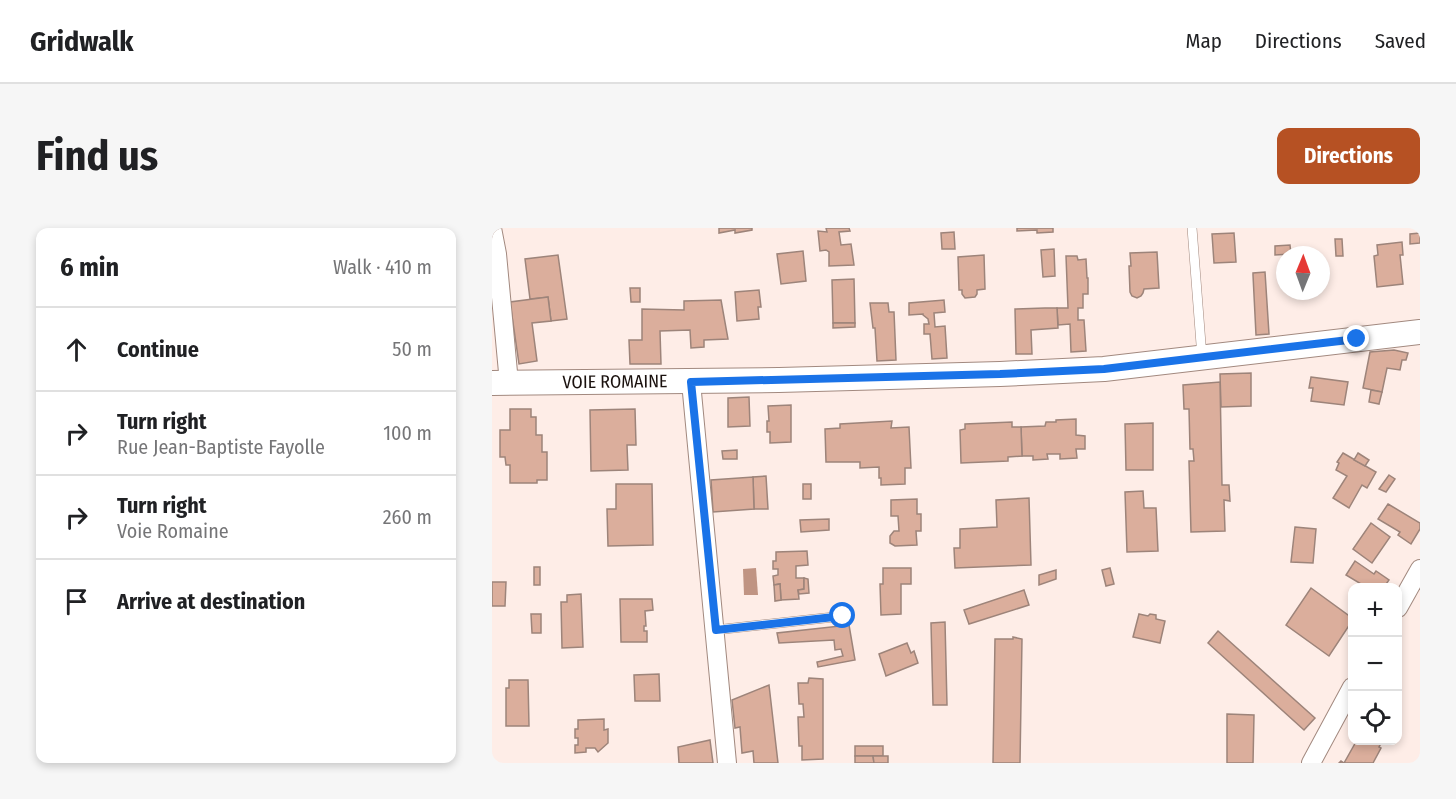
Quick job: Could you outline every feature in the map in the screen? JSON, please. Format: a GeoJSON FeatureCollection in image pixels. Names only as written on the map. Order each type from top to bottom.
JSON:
{"type":"FeatureCollection","features":[{"type":"Feature","properties":{"kind":"street"},"geometry":{"type":"LineString","coordinates":[[492,228],[497,254],[500,383]]}},
{"type":"Feature","properties":{"kind":"street","name":"VOIE ROMAINE"},"geometry":{"type":"LineString","coordinates":[[500,383],[691,382],[1007,374],[1104,369],[1420,332]]}},
{"type":"Feature","properties":{"kind":"street"},"geometry":{"type":"LineString","coordinates":[[691,382],[727,763]]}},
{"type":"Feature","properties":{"kind":"street"},"geometry":{"type":"LineString","coordinates":[[1402,601],[1420,569]]}},
{"type":"Feature","properties":{"kind":"street"},"geometry":{"type":"LineString","coordinates":[[1311,763],[1351,691]]}},
{"type":"Feature","properties":{"kind":"lane"},"geometry":{"type":"LineString","coordinates":[[1192,228],[1203,357]]}},
{"type":"Feature","properties":{"kind":"lane"},"geometry":{"type":"LineString","coordinates":[[716,630],[843,616]]}},
{"type":"Feature","properties":{"kind":"shaded area"},"geometry":{"type":"Polygon","coordinates":[[[756,568],[758,595],[744,595],[743,569],[756,568]]]}},
{"type":"Feature","properties":{"kind":"building"},"geometry":{"type":"Polygon","coordinates":[[[719,228],[752,228],[752,230],[719,233],[719,228]]]}},
{"type":"Feature","properties":{"kind":"building"},"geometry":{"type":"Polygon","coordinates":[[[826,228],[849,228],[850,231],[839,232],[841,245],[851,244],[854,265],[829,266],[829,252],[820,251],[818,231],[827,232],[826,228]]]}},
{"type":"Feature","properties":{"kind":"building"},"geometry":{"type":"Polygon","coordinates":[[[1017,228],[1053,228],[1053,232],[1017,231],[1017,228]]]}},
{"type":"Feature","properties":{"kind":"building"},"geometry":{"type":"Polygon","coordinates":[[[954,232],[955,249],[942,249],[941,233],[954,232]]]}},
{"type":"Feature","properties":{"kind":"building"},"geometry":{"type":"Polygon","coordinates":[[[1234,233],[1236,262],[1214,263],[1212,234],[1234,233]]]}},
{"type":"Feature","properties":{"kind":"building"},"geometry":{"type":"Polygon","coordinates":[[[1420,233],[1420,243],[1410,244],[1410,234],[1420,233]]]}},
{"type":"Feature","properties":{"kind":"building"},"geometry":{"type":"Polygon","coordinates":[[[1335,239],[1342,239],[1343,256],[1336,256],[1335,239]]]}},
{"type":"Feature","properties":{"kind":"building"},"geometry":{"type":"Polygon","coordinates":[[[1402,242],[1403,255],[1400,255],[1403,284],[1377,287],[1374,256],[1378,255],[1377,245],[1402,242]]]}},
{"type":"Feature","properties":{"kind":"building"},"geometry":{"type":"Polygon","coordinates":[[[1054,249],[1055,276],[1043,277],[1041,250],[1054,249]]]}},
{"type":"Feature","properties":{"kind":"building"},"geometry":{"type":"Polygon","coordinates":[[[803,251],[806,281],[781,284],[777,254],[803,251]]]}},
{"type":"Feature","properties":{"kind":"building"},"geometry":{"type":"Polygon","coordinates":[[[1157,252],[1159,288],[1144,289],[1141,296],[1137,298],[1132,296],[1130,292],[1130,253],[1157,252]]]}},
{"type":"Feature","properties":{"kind":"building"},"geometry":{"type":"Polygon","coordinates":[[[558,255],[567,319],[551,321],[548,297],[530,299],[525,259],[558,255]]]}},
{"type":"Feature","properties":{"kind":"building"},"geometry":{"type":"Polygon","coordinates":[[[984,255],[985,289],[977,290],[975,297],[965,298],[962,290],[959,290],[958,257],[984,255]]]}},
{"type":"Feature","properties":{"kind":"building"},"geometry":{"type":"Polygon","coordinates":[[[1066,256],[1077,256],[1078,260],[1086,259],[1088,294],[1083,294],[1083,308],[1078,308],[1078,320],[1084,320],[1086,351],[1071,352],[1070,324],[1058,325],[1057,308],[1068,308],[1066,256]]]}},
{"type":"Feature","properties":{"kind":"building"},"geometry":{"type":"Polygon","coordinates":[[[1265,272],[1269,334],[1256,335],[1253,273],[1265,272]]]}},
{"type":"Feature","properties":{"kind":"building"},"geometry":{"type":"Polygon","coordinates":[[[854,279],[855,323],[833,323],[832,280],[854,279]]]}},
{"type":"Feature","properties":{"kind":"building"},"geometry":{"type":"Polygon","coordinates":[[[630,288],[640,288],[640,302],[631,302],[630,288]]]}},
{"type":"Feature","properties":{"kind":"building"},"geometry":{"type":"Polygon","coordinates":[[[759,290],[761,307],[758,307],[759,319],[737,321],[735,292],[759,290]]]}},
{"type":"Feature","properties":{"kind":"building"},"geometry":{"type":"Polygon","coordinates":[[[548,297],[551,321],[532,323],[537,361],[519,364],[510,302],[548,297]]]}},
{"type":"Feature","properties":{"kind":"building"},"geometry":{"type":"Polygon","coordinates":[[[721,300],[728,339],[704,340],[704,347],[691,348],[690,330],[660,331],[661,364],[630,364],[629,340],[642,340],[642,309],[684,310],[684,301],[721,300]]]}},
{"type":"Feature","properties":{"kind":"building"},"geometry":{"type":"Polygon","coordinates":[[[944,300],[945,312],[934,313],[935,327],[945,326],[947,358],[932,359],[930,334],[924,334],[924,324],[929,324],[928,319],[923,314],[909,315],[909,303],[944,300]]]}},
{"type":"Feature","properties":{"kind":"building"},"geometry":{"type":"Polygon","coordinates":[[[870,303],[888,303],[889,312],[894,312],[896,360],[877,361],[875,328],[873,328],[870,303]]]}},
{"type":"Feature","properties":{"kind":"building"},"geometry":{"type":"Polygon","coordinates":[[[1057,308],[1058,328],[1031,330],[1032,354],[1016,354],[1015,309],[1057,308]]]}},
{"type":"Feature","properties":{"kind":"building"},"geometry":{"type":"Polygon","coordinates":[[[833,323],[855,323],[855,327],[833,328],[833,323]]]}},
{"type":"Feature","properties":{"kind":"building"},"geometry":{"type":"Polygon","coordinates":[[[1394,350],[1408,353],[1406,360],[1402,360],[1400,370],[1387,368],[1382,392],[1363,388],[1370,352],[1394,350]]]}},
{"type":"Feature","properties":{"kind":"building"},"geometry":{"type":"Polygon","coordinates":[[[1251,373],[1251,406],[1221,407],[1220,374],[1251,373]]]}},
{"type":"Feature","properties":{"kind":"building"},"geometry":{"type":"Polygon","coordinates":[[[1311,377],[1348,382],[1344,405],[1311,401],[1313,388],[1309,388],[1311,377]]]}},
{"type":"Feature","properties":{"kind":"building"},"geometry":{"type":"Polygon","coordinates":[[[1220,382],[1222,485],[1229,485],[1230,501],[1224,500],[1225,531],[1191,532],[1189,461],[1194,461],[1193,449],[1190,449],[1189,409],[1184,409],[1183,385],[1220,382]]]}},
{"type":"Feature","properties":{"kind":"building"},"geometry":{"type":"Polygon","coordinates":[[[1371,390],[1382,392],[1379,404],[1369,402],[1371,390]]]}},
{"type":"Feature","properties":{"kind":"building"},"geometry":{"type":"Polygon","coordinates":[[[749,397],[750,426],[728,427],[728,398],[749,397]]]}},
{"type":"Feature","properties":{"kind":"building"},"geometry":{"type":"Polygon","coordinates":[[[791,405],[791,442],[770,443],[770,432],[767,432],[768,406],[791,405]]]}},
{"type":"Feature","properties":{"kind":"building"},"geometry":{"type":"Polygon","coordinates":[[[510,409],[531,409],[531,417],[536,417],[536,435],[542,435],[542,452],[547,452],[547,480],[537,480],[537,483],[510,483],[510,465],[506,465],[505,457],[500,457],[500,430],[510,430],[510,409]]]}},
{"type":"Feature","properties":{"kind":"building"},"geometry":{"type":"Polygon","coordinates":[[[635,409],[636,445],[627,445],[628,470],[591,471],[590,410],[635,409]]]}},
{"type":"Feature","properties":{"kind":"building"},"geometry":{"type":"Polygon","coordinates":[[[1076,419],[1076,435],[1085,436],[1085,449],[1076,449],[1077,458],[1060,459],[1060,454],[1047,454],[1048,459],[1033,460],[1033,456],[1022,456],[1021,427],[1045,426],[1046,422],[1076,419]]]}},
{"type":"Feature","properties":{"kind":"building"},"geometry":{"type":"Polygon","coordinates":[[[892,421],[891,428],[909,427],[911,468],[905,468],[905,484],[881,485],[879,467],[860,468],[860,462],[826,462],[825,429],[840,428],[840,424],[892,421]]]}},
{"type":"Feature","properties":{"kind":"building"},"geometry":{"type":"Polygon","coordinates":[[[1012,422],[1012,427],[1021,427],[1022,456],[1008,457],[1008,461],[961,463],[960,430],[965,429],[965,424],[1012,422]]]}},
{"type":"Feature","properties":{"kind":"building"},"geometry":{"type":"Polygon","coordinates":[[[1153,423],[1153,470],[1126,470],[1125,424],[1153,423]]]}},
{"type":"Feature","properties":{"kind":"building"},"geometry":{"type":"Polygon","coordinates":[[[737,450],[737,459],[723,459],[722,451],[737,450]]]}},
{"type":"Feature","properties":{"kind":"building"},"geometry":{"type":"Polygon","coordinates":[[[1343,453],[1376,472],[1367,488],[1362,485],[1349,508],[1333,498],[1347,476],[1336,470],[1339,463],[1337,462],[1343,453]]]}},
{"type":"Feature","properties":{"kind":"building"},"geometry":{"type":"Polygon","coordinates":[[[1358,453],[1369,460],[1365,466],[1354,460],[1358,453]]]}},
{"type":"Feature","properties":{"kind":"building"},"geometry":{"type":"Polygon","coordinates":[[[1389,475],[1395,479],[1386,492],[1379,489],[1389,475]]]}},
{"type":"Feature","properties":{"kind":"building"},"geometry":{"type":"Polygon","coordinates":[[[766,476],[768,509],[754,509],[753,477],[766,476]]]}},
{"type":"Feature","properties":{"kind":"building"},"geometry":{"type":"Polygon","coordinates":[[[753,477],[754,509],[713,512],[711,480],[753,477]]]}},
{"type":"Feature","properties":{"kind":"building"},"geometry":{"type":"Polygon","coordinates":[[[616,484],[652,484],[653,545],[608,546],[607,509],[616,509],[616,484]]]}},
{"type":"Feature","properties":{"kind":"building"},"geometry":{"type":"Polygon","coordinates":[[[803,484],[811,484],[811,499],[803,499],[803,484]]]}},
{"type":"Feature","properties":{"kind":"building"},"geometry":{"type":"Polygon","coordinates":[[[1143,491],[1144,508],[1156,508],[1158,551],[1127,552],[1125,492],[1143,491]]]}},
{"type":"Feature","properties":{"kind":"building"},"geometry":{"type":"Polygon","coordinates":[[[1029,498],[1031,565],[955,568],[954,548],[960,548],[960,529],[997,527],[996,500],[1029,498]]]}},
{"type":"Feature","properties":{"kind":"building"},"geometry":{"type":"Polygon","coordinates":[[[917,499],[917,514],[921,514],[921,531],[916,531],[917,545],[895,546],[890,543],[890,536],[894,531],[899,531],[898,516],[891,516],[891,500],[917,499]]]}},
{"type":"Feature","properties":{"kind":"building"},"geometry":{"type":"Polygon","coordinates":[[[1388,504],[1420,523],[1420,529],[1411,544],[1398,535],[1400,532],[1378,519],[1388,504]]]}},
{"type":"Feature","properties":{"kind":"building"},"geometry":{"type":"Polygon","coordinates":[[[829,519],[829,530],[801,532],[800,520],[829,519]]]}},
{"type":"Feature","properties":{"kind":"building"},"geometry":{"type":"Polygon","coordinates":[[[1371,523],[1390,537],[1372,563],[1353,549],[1371,523]]]}},
{"type":"Feature","properties":{"kind":"building"},"geometry":{"type":"Polygon","coordinates":[[[1295,527],[1316,529],[1313,563],[1291,562],[1295,527]]]}},
{"type":"Feature","properties":{"kind":"building"},"geometry":{"type":"Polygon","coordinates":[[[807,551],[808,565],[796,566],[796,578],[804,578],[804,589],[798,590],[799,599],[781,600],[780,584],[774,585],[773,576],[778,575],[778,569],[773,569],[776,552],[807,551]]]}},
{"type":"Feature","properties":{"kind":"building"},"geometry":{"type":"Polygon","coordinates":[[[1355,561],[1374,574],[1376,571],[1389,580],[1387,583],[1359,583],[1346,575],[1355,561]]]}},
{"type":"Feature","properties":{"kind":"building"},"geometry":{"type":"Polygon","coordinates":[[[534,567],[540,567],[540,585],[534,585],[534,567]]]}},
{"type":"Feature","properties":{"kind":"building"},"geometry":{"type":"Polygon","coordinates":[[[883,568],[911,568],[911,584],[901,584],[901,614],[881,615],[880,584],[883,584],[883,568]]]}},
{"type":"Feature","properties":{"kind":"building"},"geometry":{"type":"Polygon","coordinates":[[[1110,568],[1114,584],[1106,586],[1102,570],[1110,568]]]}},
{"type":"Feature","properties":{"kind":"building"},"geometry":{"type":"Polygon","coordinates":[[[1056,570],[1056,579],[1039,585],[1039,575],[1056,570]]]}},
{"type":"Feature","properties":{"kind":"building"},"geometry":{"type":"Polygon","coordinates":[[[804,578],[808,579],[809,593],[799,594],[798,590],[804,589],[804,578]]]}},
{"type":"Feature","properties":{"kind":"building"},"geometry":{"type":"Polygon","coordinates":[[[492,582],[506,582],[505,606],[492,606],[492,582]]]}},
{"type":"Feature","properties":{"kind":"building"},"geometry":{"type":"Polygon","coordinates":[[[780,584],[781,600],[775,601],[774,585],[780,584]]]}},
{"type":"Feature","properties":{"kind":"building"},"geometry":{"type":"Polygon","coordinates":[[[1311,588],[1348,615],[1348,627],[1329,656],[1286,625],[1311,588]]]}},
{"type":"Feature","properties":{"kind":"building"},"geometry":{"type":"Polygon","coordinates":[[[1024,590],[1029,605],[969,624],[964,610],[1024,590]]]}},
{"type":"Feature","properties":{"kind":"building"},"geometry":{"type":"Polygon","coordinates":[[[581,594],[583,647],[562,648],[561,602],[567,602],[567,595],[581,594]]]}},
{"type":"Feature","properties":{"kind":"building"},"geometry":{"type":"Polygon","coordinates":[[[620,599],[652,599],[653,610],[645,611],[644,631],[647,631],[647,642],[621,642],[620,599]]]}},
{"type":"Feature","properties":{"kind":"building"},"geometry":{"type":"Polygon","coordinates":[[[531,614],[541,614],[541,633],[532,633],[531,614]]]}},
{"type":"Feature","properties":{"kind":"building"},"geometry":{"type":"Polygon","coordinates":[[[1139,614],[1156,615],[1156,619],[1165,621],[1160,643],[1133,637],[1139,614]]]}},
{"type":"Feature","properties":{"kind":"building"},"geometry":{"type":"Polygon","coordinates":[[[945,622],[947,705],[933,705],[931,623],[945,622]]]}},
{"type":"Feature","properties":{"kind":"building"},"geometry":{"type":"Polygon","coordinates":[[[849,625],[855,660],[818,667],[817,662],[843,656],[841,649],[835,650],[834,640],[779,643],[777,633],[849,625]]]}},
{"type":"Feature","properties":{"kind":"building"},"geometry":{"type":"Polygon","coordinates":[[[1218,631],[1315,718],[1304,730],[1208,643],[1218,631]]]}},
{"type":"Feature","properties":{"kind":"building"},"geometry":{"type":"Polygon","coordinates":[[[1013,637],[1022,639],[1020,763],[993,763],[995,639],[1013,639],[1013,637]]]}},
{"type":"Feature","properties":{"kind":"building"},"geometry":{"type":"Polygon","coordinates":[[[907,643],[911,653],[914,651],[918,663],[886,676],[879,654],[907,643]]]}},
{"type":"Feature","properties":{"kind":"building"},"geometry":{"type":"Polygon","coordinates":[[[659,674],[660,701],[635,701],[634,675],[659,674]]]}},
{"type":"Feature","properties":{"kind":"building"},"geometry":{"type":"Polygon","coordinates":[[[809,678],[823,679],[823,759],[802,760],[798,717],[804,717],[803,704],[799,704],[798,683],[808,683],[809,678]]]}},
{"type":"Feature","properties":{"kind":"building"},"geometry":{"type":"Polygon","coordinates":[[[509,680],[528,680],[529,726],[506,726],[506,688],[509,688],[509,680]]]}},
{"type":"Feature","properties":{"kind":"building"},"geometry":{"type":"Polygon","coordinates":[[[769,685],[778,763],[754,763],[753,751],[742,753],[740,727],[735,728],[732,700],[769,685]]]}},
{"type":"Feature","properties":{"kind":"building"},"geometry":{"type":"Polygon","coordinates":[[[1227,714],[1254,715],[1253,763],[1227,763],[1227,714]]]}},
{"type":"Feature","properties":{"kind":"building"},"geometry":{"type":"Polygon","coordinates":[[[604,719],[604,730],[608,729],[608,743],[598,752],[595,748],[586,748],[586,752],[575,753],[575,745],[578,745],[575,729],[578,729],[578,720],[604,719]]]}},
{"type":"Feature","properties":{"kind":"building"},"geometry":{"type":"Polygon","coordinates":[[[710,740],[713,763],[679,763],[678,747],[710,740]]]}},
{"type":"Feature","properties":{"kind":"building"},"geometry":{"type":"Polygon","coordinates":[[[1354,745],[1380,745],[1381,748],[1373,763],[1344,763],[1354,745]]]}},
{"type":"Feature","properties":{"kind":"building"},"geometry":{"type":"Polygon","coordinates":[[[855,746],[883,746],[883,756],[855,756],[855,746]]]}},
{"type":"Feature","properties":{"kind":"building"},"geometry":{"type":"Polygon","coordinates":[[[855,756],[873,756],[874,763],[855,763],[855,756]]]}},
{"type":"Feature","properties":{"kind":"building"},"geometry":{"type":"Polygon","coordinates":[[[873,756],[888,756],[888,763],[874,763],[873,756]]]}},
{"type":"Feature","properties":{"kind":"route"},"geometry":{"type":"LineString","coordinates":[[843,616],[716,630],[691,382],[1104,369],[1357,339]]}}]}
